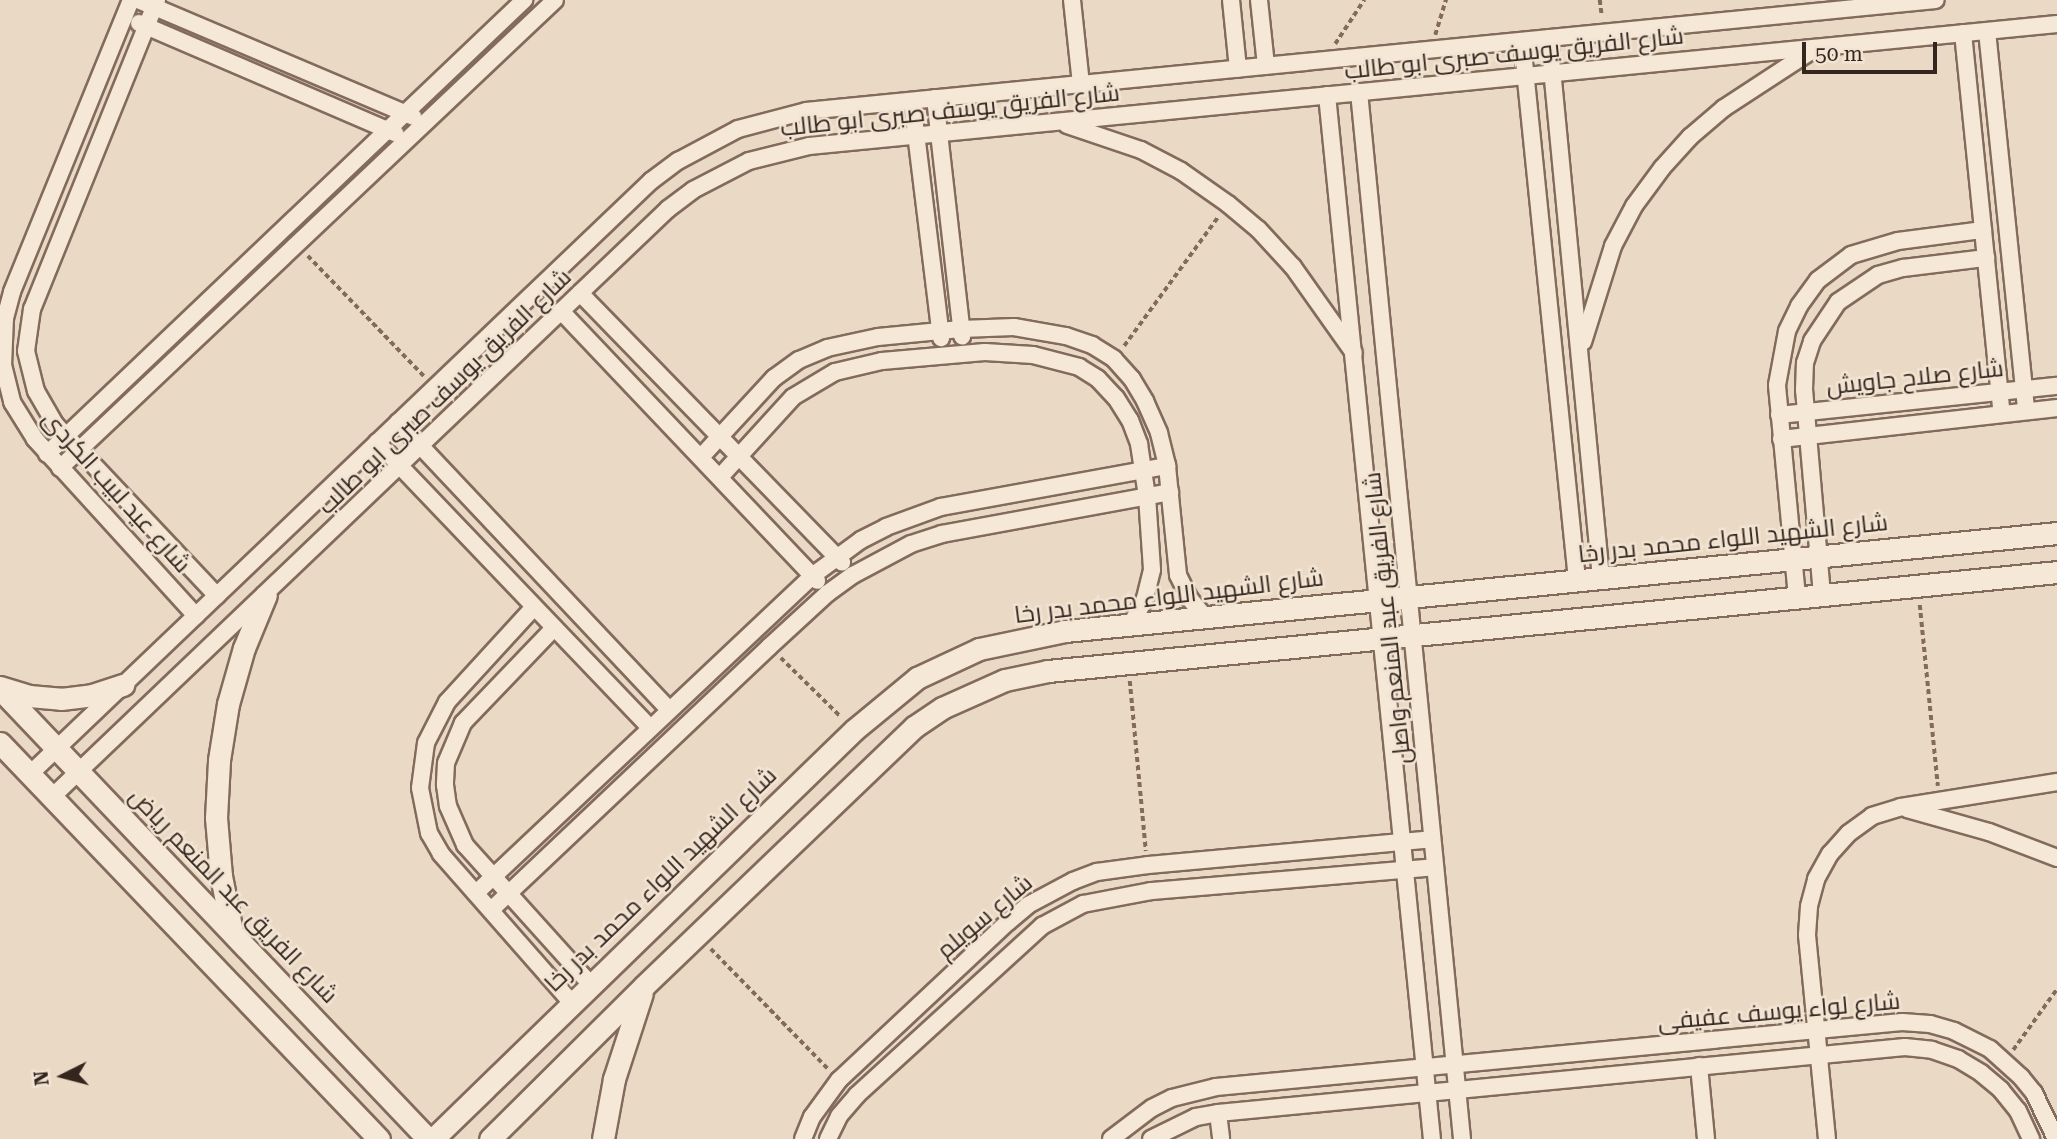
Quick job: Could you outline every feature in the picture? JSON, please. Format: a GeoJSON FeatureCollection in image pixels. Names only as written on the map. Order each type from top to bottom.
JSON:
{"type":"FeatureCollection","features":[{"type":"Feature","properties":{"kind":"street","name":"شارع عيد لبيب الكردى"},"geometry":{"type":"LineString","coordinates":[[131,0],[12,292],[2,345],[6,385],[23,422],[47,454],[196,616]]}},
{"type":"Feature","properties":{"kind":"street"},"geometry":{"type":"LineString","coordinates":[[138,0],[156,3],[425,122]]}},
{"type":"Feature","properties":{"kind":"street"},"geometry":{"type":"LineString","coordinates":[[47,454],[523,0]]}},
{"type":"Feature","properties":{"kind":"street"},"geometry":{"type":"LineString","coordinates":[[60,468],[555,0]]}},
{"type":"Feature","properties":{"kind":"street"},"geometry":{"type":"LineString","coordinates":[[1072,0],[1081,84]]}},
{"type":"Feature","properties":{"kind":"street"},"geometry":{"type":"LineString","coordinates":[[1231,0],[1238,69]]}},
{"type":"Feature","properties":{"kind":"street"},"geometry":{"type":"LineString","coordinates":[[1259,0],[1266,66]]}},
{"type":"Feature","properties":{"kind":"street","name":"شارع الفريق يوسف صبرى ابو طالب"},"geometry":{"type":"LineString","coordinates":[[30,774],[651,181],[697,149],[738,129],[770,118],[806,111],[1935,0]]}},
{"type":"Feature","properties":{"kind":"street","name":"شارع عيد لبيب الكردى"},"geometry":{"type":"LineString","coordinates":[[156,3],[37,296],[27,330],[26,351],[36,391],[66,437],[217,596]]}},
{"type":"Feature","properties":{"kind":"street"},"geometry":{"type":"LineString","coordinates":[[124,17],[408,139]]}},
{"type":"Feature","properties":{"kind":"street","name":"شارع الفريق يوسف صبرى ابو طالب"},"geometry":{"type":"LineString","coordinates":[[52,797],[668,209],[720,174],[778,152],[916,135],[2057,24]]}},
{"type":"Feature","properties":{"kind":"street"},"geometry":{"type":"LineString","coordinates":[[1987,31],[2026,411]]}},
{"type":"Feature","properties":{"kind":"street"},"geometry":{"type":"LineString","coordinates":[[1963,33],[2002,414]]}},
{"type":"Feature","properties":{"kind":"street"},"geometry":{"type":"LineString","coordinates":[[1549,38],[1601,578]]}},
{"type":"Feature","properties":{"kind":"street"},"geometry":{"type":"LineString","coordinates":[[1522,41],[1577,580]]}},
{"type":"Feature","properties":{"kind":"street"},"geometry":{"type":"LineString","coordinates":[[1579,354],[1597,288],[1613,246],[1634,206],[1662,168],[1690,137],[1724,108],[1816,48]]}},
{"type":"Feature","properties":{"kind":"street","name":"شارع الفريق عبد المنعم واصل"},"geometry":{"type":"LineString","coordinates":[[1359,92],[1462,1139]]}},
{"type":"Feature","properties":{"kind":"street","name":"شارع الفريق عبد المنعم واصل"},"geometry":{"type":"LineString","coordinates":[[1327,96],[1432,1139]]}},
{"type":"Feature","properties":{"kind":"street"},"geometry":{"type":"LineString","coordinates":[[935,98],[964,352]]}},
{"type":"Feature","properties":{"kind":"street"},"geometry":{"type":"LineString","coordinates":[[912,100],[943,354]]}},
{"type":"Feature","properties":{"kind":"street"},"geometry":{"type":"LineString","coordinates":[[1055,122],[1098,133],[1141,150],[1181,171],[1228,204],[1258,229],[1293,267],[1355,354]]}},
{"type":"Feature","properties":{"kind":"street"},"geometry":{"type":"LineString","coordinates":[[1797,597],[1777,385],[1787,331],[1808,292],[1831,268],[1873,246],[1983,230]]}},
{"type":"Feature","properties":{"kind":"street"},"geometry":{"type":"LineString","coordinates":[[1822,595],[1806,412],[1805,363],[1823,320],[1838,302],[1878,275],[1903,268],[1986,258]]}},
{"type":"Feature","properties":{"kind":"street"},"geometry":{"type":"LineString","coordinates":[[580,293],[853,575]]}},
{"type":"Feature","properties":{"kind":"street"},"geometry":{"type":"LineString","coordinates":[[561,311],[828,593]]}},
{"type":"Feature","properties":{"kind":"street"},"geometry":{"type":"LineString","coordinates":[[701,457],[778,375],[799,360],[827,348],[854,341],[961,328],[1040,329],[1092,345],[1114,359],[1132,379],[1159,433],[1167,466],[1178,575],[1189,598],[1205,617]]}},
{"type":"Feature","properties":{"kind":"street"},"geometry":{"type":"LineString","coordinates":[[854,341],[858,365]]}},
{"type":"Feature","properties":{"kind":"street"},"geometry":{"type":"LineString","coordinates":[[720,477],[793,397],[835,372],[858,365],[964,352],[1033,355],[1079,367],[1098,379],[1130,420],[1139,444],[1147,496],[1152,570],[1145,598],[1131,624]]}},
{"type":"Feature","properties":{"kind":"street"},"geometry":{"type":"LineString","coordinates":[[778,375],[793,397]]}},
{"type":"Feature","properties":{"kind":"street","name":"شارع صلاح جاويش"},"geometry":{"type":"LineString","coordinates":[[1779,415],[2057,386]]}},
{"type":"Feature","properties":{"kind":"street","name":"شارع صلاح جاويش"},"geometry":{"type":"LineString","coordinates":[[1781,439],[2057,408]]}},
{"type":"Feature","properties":{"kind":"street"},"geometry":{"type":"LineString","coordinates":[[398,422],[669,710]]}},
{"type":"Feature","properties":{"kind":"street"},"geometry":{"type":"LineString","coordinates":[[377,442],[650,728]]}},
{"type":"Feature","properties":{"kind":"street"},"geometry":{"type":"LineString","coordinates":[[476,893],[811,576],[837,556],[887,527],[941,507],[1167,466]]}},
{"type":"Feature","properties":{"kind":"street"},"geometry":{"type":"LineString","coordinates":[[491,910],[769,647],[828,593],[853,575],[911,544],[942,534],[1170,492]]}},
{"type":"Feature","properties":{"kind":"street","name":"شارع الشهيد اللواء محمد بدر رخا"},"geometry":{"type":"LineString","coordinates":[[431,1139],[854,730],[917,678],[979,649],[1065,631],[2057,533]]}},
{"type":"Feature","properties":{"kind":"street"},"geometry":{"type":"LineString","coordinates":[[491,1139],[645,985],[889,750],[942,708],[1005,680],[1039,672],[2057,572]]}},
{"type":"Feature","properties":{"kind":"street"},"geometry":{"type":"LineString","coordinates":[[232,932],[216,818],[219,760],[228,704],[244,648],[266,595]]}},
{"type":"Feature","properties":{"kind":"street"},"geometry":{"type":"LineString","coordinates":[[534,607],[447,702],[435,721],[421,765],[423,811],[429,833],[441,854],[572,1003]]}},
{"type":"Feature","properties":{"kind":"street"},"geometry":{"type":"LineString","coordinates":[[554,628],[463,723],[446,763],[448,806],[465,845],[591,985]]}},
{"type":"Feature","properties":{"kind":"street"},"geometry":{"type":"LineString","coordinates":[[0,688],[29,696],[61,699],[92,695],[123,685]]}},
{"type":"Feature","properties":{"kind":"street","name":"شارع الفريق عبد المنعم رياض"},"geometry":{"type":"LineString","coordinates":[[0,688],[431,1139]]}},
{"type":"Feature","properties":{"kind":"street"},"geometry":{"type":"LineString","coordinates":[[0,743],[379,1139]]}},
{"type":"Feature","properties":{"kind":"street"},"geometry":{"type":"LineString","coordinates":[[1827,1139],[1807,935],[1809,906],[1816,879],[1830,854],[1849,832],[1872,816],[1901,807],[2057,782]]}},
{"type":"Feature","properties":{"kind":"street"},"geometry":{"type":"LineString","coordinates":[[1901,807],[2001,836],[2057,858]]}},
{"type":"Feature","properties":{"kind":"street","name":"شارع سويلم"},"geometry":{"type":"LineString","coordinates":[[803,1139],[812,1117],[839,1080],[1028,905],[1073,880],[1097,872],[1148,865],[1432,839]]}},
{"type":"Feature","properties":{"kind":"street","name":"شارع سويلم"},"geometry":{"type":"LineString","coordinates":[[828,1139],[839,1116],[857,1095],[1025,941],[1062,913],[1083,904],[1128,894],[1435,867]]}},
{"type":"Feature","properties":{"kind":"street"},"geometry":{"type":"LineString","coordinates":[[603,1139],[614,1079],[645,985]]}},
{"type":"Feature","properties":{"kind":"street","name":"شارع لواء يوسف عفيفى"},"geometry":{"type":"LineString","coordinates":[[1111,1139],[1152,1108],[1193,1091],[1902,1022],[1930,1024],[1972,1039],[2006,1062],[2034,1094],[2056,1139]]}},
{"type":"Feature","properties":{"kind":"street","name":"شارع لواء يوسف عفيفى"},"geometry":{"type":"LineString","coordinates":[[1150,1139],[1196,1117],[1218,1112],[1905,1047],[1932,1050],[1958,1059],[1981,1073],[2001,1090],[2018,1111],[2031,1139]]}},
{"type":"Feature","properties":{"kind":"street"},"geometry":{"type":"LineString","coordinates":[[1699,1066],[1706,1139]]}},
{"type":"Feature","properties":{"kind":"street"},"geometry":{"type":"LineString","coordinates":[[1218,1112],[1221,1139]]}},
{"type":"Feature","properties":{"kind":"path"},"geometry":{"type":"LineString","coordinates":[[1325,60],[1364,0]]}},
{"type":"Feature","properties":{"kind":"path"},"geometry":{"type":"LineString","coordinates":[[1430,50],[1446,0]]}},
{"type":"Feature","properties":{"kind":"path"},"geometry":{"type":"LineString","coordinates":[[1114,359],[1228,204]]}},
{"type":"Feature","properties":{"kind":"path"},"geometry":{"type":"LineString","coordinates":[[297,244],[435,387]]}},
{"type":"Feature","properties":{"kind":"path"},"geometry":{"type":"LineString","coordinates":[[1918,586],[1940,801]]}},
{"type":"Feature","properties":{"kind":"path"},"geometry":{"type":"LineString","coordinates":[[769,647],[854,730]]}},
{"type":"Feature","properties":{"kind":"path"},"geometry":{"type":"LineString","coordinates":[[1128,663],[1148,865]]}},
{"type":"Feature","properties":{"kind":"path"},"geometry":{"type":"LineString","coordinates":[[698,935],[839,1080]]}},
{"type":"Feature","properties":{"kind":"path"},"geometry":{"type":"LineString","coordinates":[[2006,1062],[2057,989]]}}]}
